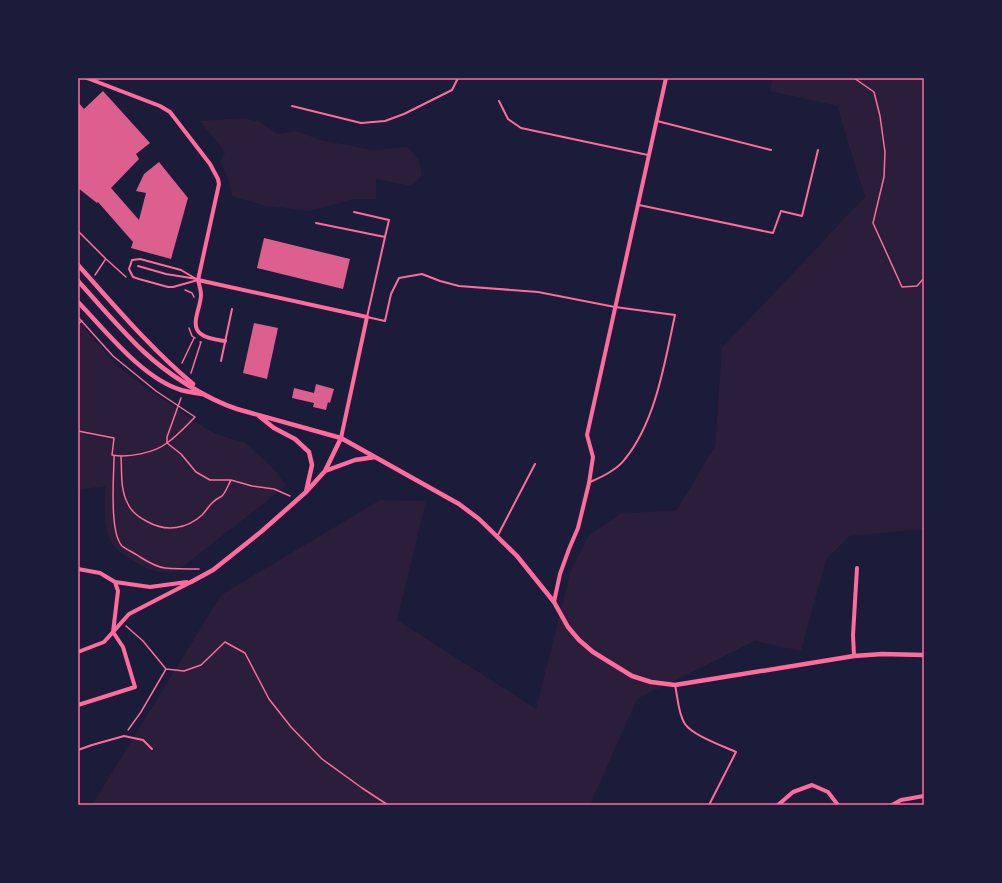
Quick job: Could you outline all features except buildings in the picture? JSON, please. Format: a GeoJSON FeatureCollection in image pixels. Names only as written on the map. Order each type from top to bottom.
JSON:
{"type":"FeatureCollection","features":[{"type":"Feature","properties":{"kind":"street"},"geometry":{"type":"LineString","coordinates":[[87,78],[160,106],[170,112],[216,174],[219,184],[198,280],[202,295],[196,328],[203,336],[225,341]]}},
{"type":"Feature","properties":{"kind":"street"},"geometry":{"type":"LineString","coordinates":[[554,602],[560,574],[578,528],[589,483],[593,458],[587,435],[666,78]]}},
{"type":"Feature","properties":{"kind":"street"},"geometry":{"type":"LineString","coordinates":[[78,265],[159,354],[206,395]]}},
{"type":"Feature","properties":{"kind":"street"},"geometry":{"type":"LineString","coordinates":[[78,652],[104,642],[130,614],[213,570],[262,531],[298,500],[325,471],[341,438],[367,317],[198,280]]}},
{"type":"Feature","properties":{"kind":"street"},"geometry":{"type":"LineString","coordinates":[[78,281],[143,351],[162,366],[206,395],[222,404],[341,438],[459,504],[479,519],[517,556],[554,602],[568,627],[579,640],[593,652],[632,676],[651,682],[675,685],[854,656],[882,654],[924,655]]}},
{"type":"Feature","properties":{"kind":"street"},"geometry":{"type":"LineString","coordinates":[[78,302],[118,346],[159,379],[181,390],[206,395]]}},
{"type":"Feature","properties":{"kind":"street"},"geometry":{"type":"LineString","coordinates":[[256,414],[274,428],[296,439],[309,452],[312,465],[306,492]]}},
{"type":"Feature","properties":{"kind":"street"},"geometry":{"type":"LineString","coordinates":[[325,471],[355,460],[375,457]]}},
{"type":"Feature","properties":{"kind":"street"},"geometry":{"type":"LineString","coordinates":[[854,656],[853,635],[857,568]]}},
{"type":"Feature","properties":{"kind":"street"},"geometry":{"type":"LineString","coordinates":[[78,569],[100,573],[115,582],[150,587],[191,582]]}},
{"type":"Feature","properties":{"kind":"street"},"geometry":{"type":"LineString","coordinates":[[78,705],[135,687],[123,647],[113,632],[118,591],[115,582]]}},
{"type":"Feature","properties":{"kind":"street"},"geometry":{"type":"LineString","coordinates":[[778,805],[793,792],[812,785],[828,792],[838,805]]}},
{"type":"Feature","properties":{"kind":"street"},"geometry":{"type":"LineString","coordinates":[[892,805],[901,800],[924,796]]}},
{"type":"Feature","properties":{"kind":"lane"},"geometry":{"type":"LineString","coordinates":[[292,106],[361,123],[385,121],[404,114],[452,90],[458,78]]}},
{"type":"Feature","properties":{"kind":"lane"},"geometry":{"type":"LineString","coordinates":[[499,101],[508,119],[521,128],[649,155]]}},
{"type":"Feature","properties":{"kind":"lane"},"geometry":{"type":"LineString","coordinates":[[656,121],[771,150]]}},
{"type":"Feature","properties":{"kind":"lane"},"geometry":{"type":"LineString","coordinates":[[638,205],[773,233],[781,211],[802,216],[818,150]]}},
{"type":"Feature","properties":{"kind":"lane"},"geometry":{"type":"LineString","coordinates":[[354,212],[388,220],[367,317],[385,321],[391,294],[399,278],[422,274],[459,286],[538,292],[615,307],[675,315],[660,383],[644,428],[625,460],[606,475],[589,483]]}},
{"type":"Feature","properties":{"kind":"lane"},"geometry":{"type":"LineString","coordinates":[[316,223],[385,237]]}},
{"type":"Feature","properties":{"kind":"lane"},"geometry":{"type":"LineString","coordinates":[[140,259],[181,270],[198,280],[173,287],[163,286],[133,276],[129,269],[132,260],[140,259]]}},
{"type":"Feature","properties":{"kind":"lane"},"geometry":{"type":"LineString","coordinates":[[138,266],[166,274],[198,280]]}},
{"type":"Feature","properties":{"kind":"lane"},"geometry":{"type":"LineString","coordinates":[[221,361],[232,309]]}},
{"type":"Feature","properties":{"kind":"lane"},"geometry":{"type":"LineString","coordinates":[[497,536],[535,464]]}},
{"type":"Feature","properties":{"kind":"lane"},"geometry":{"type":"LineString","coordinates":[[675,685],[681,716],[685,725],[694,733],[736,752],[709,805]]}},
{"type":"Feature","properties":{"kind":"lane"},"geometry":{"type":"LineString","coordinates":[[78,750],[124,736],[143,740],[152,749]]}},
{"type":"Feature","properties":{"kind":"path"},"geometry":{"type":"LineString","coordinates":[[854,78],[874,92],[880,116],[884,144],[884,177],[873,223],[902,286],[917,286],[924,278]]}},
{"type":"Feature","properties":{"kind":"path"},"geometry":{"type":"LineString","coordinates":[[78,231],[106,259],[128,278]]}},
{"type":"Feature","properties":{"kind":"path"},"geometry":{"type":"LineString","coordinates":[[98,270],[106,259]]}},
{"type":"Feature","properties":{"kind":"path"},"geometry":{"type":"LineString","coordinates":[[182,290],[188,290],[192,293],[194,300]]}},
{"type":"Feature","properties":{"kind":"path"},"geometry":{"type":"LineString","coordinates":[[78,324],[82,321]]}},
{"type":"Feature","properties":{"kind":"path"},"geometry":{"type":"LineString","coordinates":[[188,326],[192,336],[201,342],[195,363]]}},
{"type":"Feature","properties":{"kind":"path"},"geometry":{"type":"LineString","coordinates":[[182,363],[194,338]]}},
{"type":"Feature","properties":{"kind":"path"},"geometry":{"type":"LineString","coordinates":[[114,456],[142,453],[167,443],[195,417]]}},
{"type":"Feature","properties":{"kind":"path"},"geometry":{"type":"LineString","coordinates":[[167,443],[167,437],[173,419]]}},
{"type":"Feature","properties":{"kind":"path"},"geometry":{"type":"LineString","coordinates":[[78,431],[114,438],[112,455],[114,456],[113,499],[115,526],[116,534],[123,546],[159,567],[213,570]]}},
{"type":"Feature","properties":{"kind":"path"},"geometry":{"type":"LineString","coordinates":[[167,443],[181,454],[196,472],[210,480],[231,480],[252,486],[274,489],[298,500]]}},
{"type":"Feature","properties":{"kind":"path"},"geometry":{"type":"LineString","coordinates":[[120,456],[123,487],[128,504],[135,515],[155,526],[176,528],[190,523],[203,514],[213,501],[223,495],[231,480]]}},
{"type":"Feature","properties":{"kind":"path"},"geometry":{"type":"LineString","coordinates":[[122,623],[143,641],[166,669],[184,671],[201,665],[225,642],[245,653],[270,699],[291,726],[322,759],[388,805]]}},
{"type":"Feature","properties":{"kind":"path"},"geometry":{"type":"LineString","coordinates":[[124,736],[141,712],[166,669]]}},
{"type":"Feature","properties":{"kind":"shaded area"},"geometry":{"type":"Polygon","coordinates":[[[773,78],[924,78],[924,529],[849,536],[826,560],[801,651],[755,641],[637,699],[590,805],[92,805],[221,595],[380,500],[426,501],[397,620],[536,709],[571,570],[589,535],[620,514],[677,510],[715,446],[722,348],[865,197],[837,106],[770,91],[773,78]]]}},
{"type":"Feature","properties":{"kind":"shaded area"},"geometry":{"type":"Polygon","coordinates":[[[244,118],[260,122],[278,134],[297,131],[320,140],[373,150],[408,147],[419,160],[422,175],[411,186],[376,179],[376,199],[354,199],[309,211],[262,205],[232,196],[228,178],[220,162],[225,152],[200,121],[244,118]]]}},
{"type":"Feature","properties":{"kind":"shaded area"},"geometry":{"type":"Polygon","coordinates":[[[78,321],[117,365],[135,380],[205,428],[219,435],[245,443],[275,470],[286,486],[177,571],[167,573],[153,570],[126,556],[114,546],[108,534],[105,518],[105,486],[78,490],[78,321]]]}}]}
